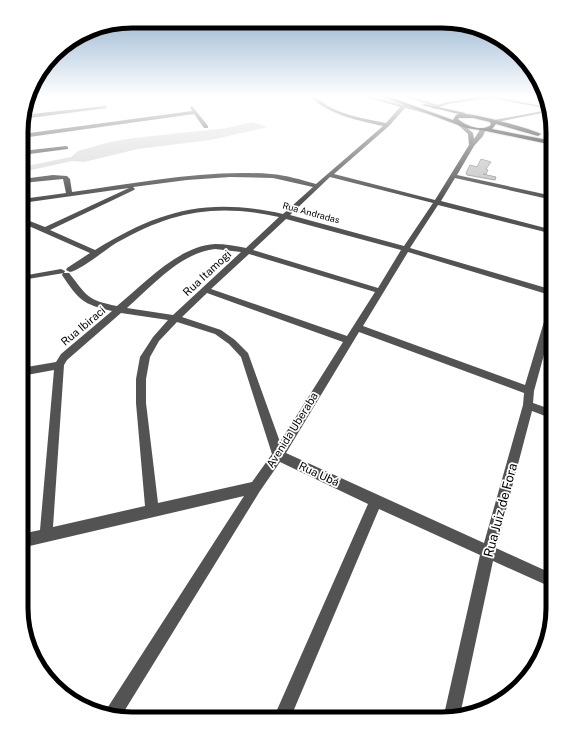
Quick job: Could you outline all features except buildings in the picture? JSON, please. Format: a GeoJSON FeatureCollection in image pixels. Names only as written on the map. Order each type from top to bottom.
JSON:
{"type":"FeatureCollection","features":[{"type":"Feature","properties":{"kind":"main road"},"geometry":{"type":"LineString","coordinates":[[491,131],[546,142]]}},
{"type":"Feature","properties":{"kind":"main road"},"geometry":{"type":"LineString","coordinates":[[525,131],[546,136]]}},
{"type":"Feature","properties":{"kind":"main road"},"geometry":{"type":"LineString","coordinates":[[480,136],[507,134]]}},
{"type":"Feature","properties":{"kind":"main road"},"geometry":{"type":"LineString","coordinates":[[490,135],[546,147]]}},
{"type":"Feature","properties":{"kind":"street"},"geometry":{"type":"LineString","coordinates":[[28,135],[61,131]]}},
{"type":"Feature","properties":{"kind":"street","name":"Rua Itamogi"},"geometry":{"type":"LineString","coordinates":[[152,510],[141,403],[141,379],[145,358],[156,340],[175,318],[329,175],[381,131]]}},
{"type":"Feature","properties":{"kind":"street"},"geometry":{"type":"LineString","coordinates":[[467,131],[471,134],[472,145]]}},
{"type":"Feature","properties":{"kind":"street","name":"Avenida Uberaba"},"geometry":{"type":"LineString","coordinates":[[115,711],[256,487],[278,455],[406,248],[437,202],[472,145],[483,131]]}},
{"type":"Feature","properties":{"kind":"street"},"geometry":{"type":"LineString","coordinates":[[28,152],[66,148]]}},
{"type":"Feature","properties":{"kind":"street"},"geometry":{"type":"LineString","coordinates":[[28,200],[209,176],[251,174],[273,176],[318,186]]}},
{"type":"Feature","properties":{"kind":"street"},"geometry":{"type":"LineString","coordinates":[[329,175],[546,230]]}},
{"type":"Feature","properties":{"kind":"street"},"geometry":{"type":"LineString","coordinates":[[28,180],[58,176],[65,177],[67,179],[69,194]]}},
{"type":"Feature","properties":{"kind":"street"},"geometry":{"type":"LineString","coordinates":[[453,176],[546,196]]}},
{"type":"Feature","properties":{"kind":"street"},"geometry":{"type":"LineString","coordinates":[[45,230],[142,184]]}},
{"type":"Feature","properties":{"kind":"street","name":"Rua Andradas"},"geometry":{"type":"LineString","coordinates":[[66,272],[95,253],[148,224],[183,212],[216,208],[235,208],[285,216],[406,248],[546,290]]}},
{"type":"Feature","properties":{"kind":"street"},"geometry":{"type":"LineString","coordinates":[[28,223],[95,253]]}},
{"type":"Feature","properties":{"kind":"street","name":"Rua Ibiraci"},"geometry":{"type":"LineString","coordinates":[[59,365],[64,357],[170,266],[187,254],[199,249],[214,246],[248,251],[380,291]]}},
{"type":"Feature","properties":{"kind":"street"},"geometry":{"type":"LineString","coordinates":[[28,277],[66,272],[84,298],[94,304],[120,310],[175,318],[218,332],[232,342],[245,356],[278,455]]}},
{"type":"Feature","properties":{"kind":"street"},"geometry":{"type":"LineString","coordinates":[[206,290],[349,340]]}},
{"type":"Feature","properties":{"kind":"street"},"geometry":{"type":"LineString","coordinates":[[356,328],[529,391]]}},
{"type":"Feature","properties":{"kind":"street","name":"Rua Juiz de Fora"},"geometry":{"type":"LineString","coordinates":[[452,712],[488,552],[528,405],[529,391],[546,330]]}},
{"type":"Feature","properties":{"kind":"street"},"geometry":{"type":"LineString","coordinates":[[28,371],[59,365],[46,534]]}},
{"type":"Feature","properties":{"kind":"street"},"geometry":{"type":"LineString","coordinates":[[528,405],[546,412]]}},
{"type":"Feature","properties":{"kind":"street","name":"Rua Ubá"},"geometry":{"type":"LineString","coordinates":[[278,455],[488,552],[546,577]]}},
{"type":"Feature","properties":{"kind":"street"},"geometry":{"type":"LineString","coordinates":[[28,539],[256,487]]}},
{"type":"Feature","properties":{"kind":"street"},"geometry":{"type":"LineString","coordinates":[[284,712],[376,501]]}},
{"type":"Feature","properties":{"kind":"shaded area"},"geometry":{"type":"Polygon","coordinates":[[[203,131],[252,131],[210,140],[138,149],[84,162],[72,161],[28,171],[28,166],[71,157],[78,151],[110,142],[203,131]]]}}]}
